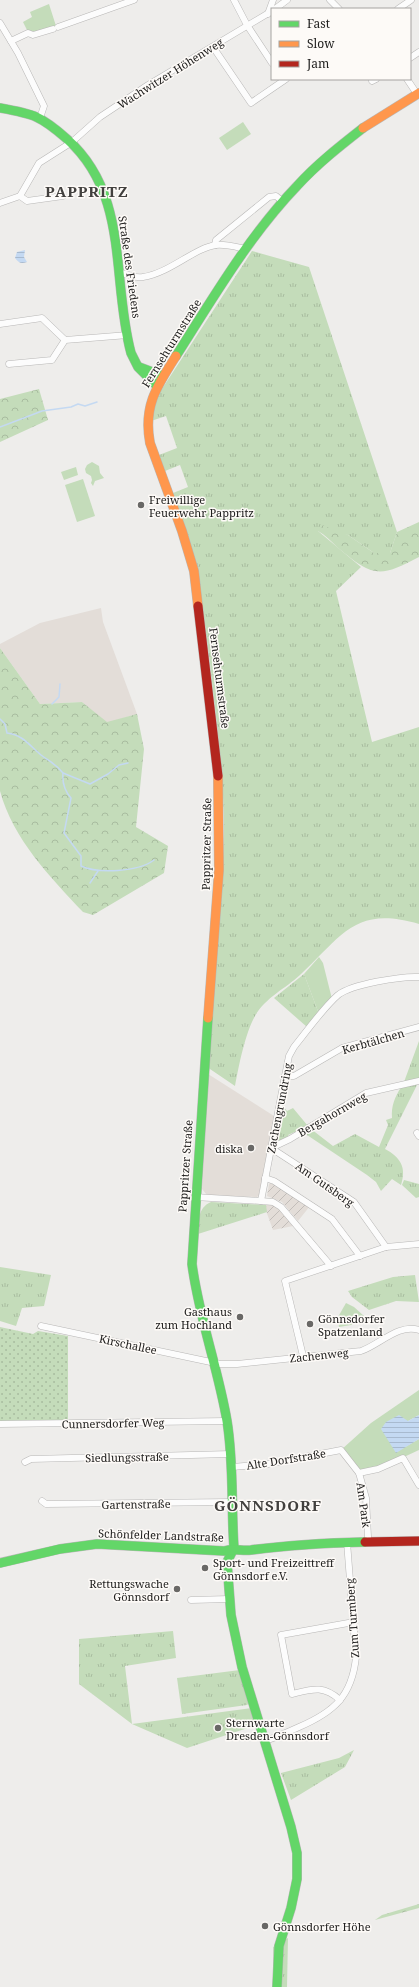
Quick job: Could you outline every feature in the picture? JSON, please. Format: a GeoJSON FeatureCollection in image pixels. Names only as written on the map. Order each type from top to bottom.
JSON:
{"type":"FeatureCollection","features":[{"type":"Feature","properties":{"kind":"street"},"geometry":{"type":"LineString","coordinates":[[11,41],[28,33],[33,35],[56,28],[134,0]]}},
{"type":"Feature","properties":{"kind":"street"},"geometry":{"type":"LineString","coordinates":[[234,0],[247,25],[271,61]]}},
{"type":"Feature","properties":{"kind":"street"},"geometry":{"type":"LineString","coordinates":[[274,0],[277,8],[287,0]]}},
{"type":"Feature","properties":{"kind":"street"},"geometry":{"type":"LineString","coordinates":[[330,0],[338,8]]}},
{"type":"Feature","properties":{"kind":"street"},"geometry":{"type":"LineString","coordinates":[[399,8],[411,0]]}},
{"type":"Feature","properties":{"kind":"street","name":"Wachwitzer Höhenweg"},"geometry":{"type":"LineString","coordinates":[[20,196],[40,163],[72,142],[124,101],[247,25],[270,13]]}},
{"type":"Feature","properties":{"kind":"street"},"geometry":{"type":"LineString","coordinates":[[0,23],[11,41],[44,106],[40,118]]}},
{"type":"Feature","properties":{"kind":"street"},"geometry":{"type":"LineString","coordinates":[[213,47],[251,103],[283,80]]}},
{"type":"Feature","properties":{"kind":"street"},"geometry":{"type":"LineString","coordinates":[[408,80],[418,94]]}},
{"type":"Feature","properties":{"kind":"street","name":"Fernsehturmstraße"},"geometry":{"type":"LineString","coordinates":[[219,782],[214,728],[194,570],[182,531],[150,443],[146,418],[149,402],[163,376],[246,249],[282,202],[337,148],[387,111],[418,94]]}},
{"type":"Feature","properties":{"kind":"street","name":"Straße des Friedens"},"geometry":{"type":"LineString","coordinates":[[0,108],[26,112],[40,118],[72,142],[83,153],[96,171],[106,193],[113,223],[131,353],[138,366],[157,386]]}},
{"type":"Feature","properties":{"kind":"street"},"geometry":{"type":"LineString","coordinates":[[0,203],[20,196],[27,201],[63,196]]}},
{"type":"Feature","properties":{"kind":"street"},"geometry":{"type":"LineString","coordinates":[[215,245],[216,240],[269,197],[276,196],[282,202]]}},
{"type":"Feature","properties":{"kind":"street"},"geometry":{"type":"LineString","coordinates":[[119,273],[138,278],[152,275],[174,266],[207,247],[215,245],[246,249]]}},
{"type":"Feature","properties":{"kind":"street"},"geometry":{"type":"LineString","coordinates":[[0,324],[42,318],[66,340],[128,335]]}},
{"type":"Feature","properties":{"kind":"street"},"geometry":{"type":"LineString","coordinates":[[9,364],[52,360],[66,340]]}},
{"type":"Feature","properties":{"kind":"street"},"geometry":{"type":"LineString","coordinates":[[138,366],[163,376]]}},
{"type":"Feature","properties":{"kind":"street","name":"Pappritzer Straße"},"geometry":{"type":"LineString","coordinates":[[219,782],[219,870],[192,1236],[193,1277],[227,1421],[232,1467],[234,1548]]}},
{"type":"Feature","properties":{"kind":"street","name":"Zachengrundring"},"geometry":{"type":"LineString","coordinates":[[261,1201],[289,1056],[294,1047],[339,995],[349,989],[404,976],[419,977]]}},
{"type":"Feature","properties":{"kind":"street","name":"Kerbtälchen"},"geometry":{"type":"LineString","coordinates":[[285,1076],[294,1076],[342,1048],[419,1028]]}},
{"type":"Feature","properties":{"kind":"street","name":"Bergahornweg"},"geometry":{"type":"LineString","coordinates":[[271,1148],[290,1140],[366,1093],[419,1081]]}},
{"type":"Feature","properties":{"kind":"street","name":"Am Gutsberg"},"geometry":{"type":"LineString","coordinates":[[271,1148],[354,1202],[386,1247]]}},
{"type":"Feature","properties":{"kind":"street"},"geometry":{"type":"LineString","coordinates":[[265,1178],[274,1180],[332,1219],[360,1256]]}},
{"type":"Feature","properties":{"kind":"street"},"geometry":{"type":"LineString","coordinates":[[195,1197],[273,1202],[281,1207],[331,1266]]}},
{"type":"Feature","properties":{"kind":"street"},"geometry":{"type":"LineString","coordinates":[[303,1356],[285,1280],[386,1247],[419,1244]]}},
{"type":"Feature","properties":{"kind":"street","name":"Kirschallee"},"geometry":{"type":"LineString","coordinates":[[41,1326],[209,1360],[214,1363]]}},
{"type":"Feature","properties":{"kind":"street","name":"Zachenweg"},"geometry":{"type":"LineString","coordinates":[[214,1363],[237,1364],[360,1351],[372,1347],[402,1330],[412,1327],[419,1330]]}},
{"type":"Feature","properties":{"kind":"street","name":"Cunnersdorfer Weg"},"geometry":{"type":"LineString","coordinates":[[0,1424],[227,1421]]}},
{"type":"Feature","properties":{"kind":"street","name":"Alte Dorfstraße"},"geometry":{"type":"LineString","coordinates":[[232,1467],[268,1464],[341,1450]]}},
{"type":"Feature","properties":{"kind":"street","name":"Am Park"},"geometry":{"type":"LineString","coordinates":[[341,1450],[359,1473],[366,1498],[368,1537]]}},
{"type":"Feature","properties":{"kind":"street","name":"Siedlungsstraße"},"geometry":{"type":"LineString","coordinates":[[25,1462],[31,1459],[231,1454]]}},
{"type":"Feature","properties":{"kind":"street","name":"Am Park"},"geometry":{"type":"LineString","coordinates":[[359,1473],[378,1469],[403,1458],[419,1485]]}},
{"type":"Feature","properties":{"kind":"street","name":"Gartenstraße"},"geometry":{"type":"LineString","coordinates":[[42,1501],[46,1504],[112,1505],[232,1502]]}},
{"type":"Feature","properties":{"kind":"street","name":"Schönfelder Landstraße"},"geometry":{"type":"LineString","coordinates":[[0,1563],[42,1551],[78,1545],[97,1544],[224,1551],[234,1548],[248,1550],[309,1542],[419,1541]]}},
{"type":"Feature","properties":{"kind":"street","name":"Zum Turmberg"},"geometry":{"type":"LineString","coordinates":[[265,1741],[321,1718],[333,1709],[349,1688],[354,1673],[356,1657],[347,1542]]}},
{"type":"Feature","properties":{"kind":"street"},"geometry":{"type":"LineString","coordinates":[[234,1548],[227,1562],[229,1599],[242,1667],[293,1833],[298,1865],[295,1893],[279,1946],[277,1987]]}},
{"type":"Feature","properties":{"kind":"street"},"geometry":{"type":"LineString","coordinates":[[191,1600],[229,1599]]}},
{"type":"Feature","properties":{"kind":"street"},"geometry":{"type":"LineString","coordinates":[[340,1700],[326,1690],[314,1689],[292,1694],[281,1635],[354,1622]]}},
{"type":"Feature","properties":{"kind":"shaded area"},"geometry":{"type":"Polygon","coordinates":[[[101,608],[103,622],[137,714],[107,723],[82,702],[40,704],[0,648],[0,644],[40,623],[101,608]]]}},
{"type":"Feature","properties":{"kind":"shaded area"},"geometry":{"type":"Polygon","coordinates":[[[208,1074],[274,1116],[259,1195],[257,1197],[207,1195],[202,1189],[208,1074]]]}},
{"type":"Feature","properties":{"kind":"shaded area"},"geometry":{"type":"Polygon","coordinates":[[[272,1182],[310,1206],[298,1221],[282,1202],[267,1196],[269,1184],[272,1182]]]}},
{"type":"Feature","properties":{"kind":"shaded area"},"geometry":{"type":"Polygon","coordinates":[[[266,1205],[274,1205],[293,1226],[273,1230],[265,1208],[266,1205]]]}},
{"type":"Feature","properties":{"kind":"green space"},"geometry":{"type":"Polygon","coordinates":[[[49,4],[56,26],[36,32],[27,30],[23,22],[32,17],[30,12],[49,4]]]}},
{"type":"Feature","properties":{"kind":"green space"},"geometry":{"type":"Polygon","coordinates":[[[243,122],[251,134],[227,150],[219,138],[243,122]]]}},
{"type":"Feature","properties":{"kind":"green space"},"geometry":{"type":"Polygon","coordinates":[[[252,251],[309,267],[397,532],[390,553],[374,553],[348,535],[318,531],[361,567],[336,591],[372,742],[419,727],[419,924],[397,919],[379,918],[364,922],[351,928],[339,937],[300,975],[270,998],[259,1009],[251,1023],[245,1041],[235,1086],[207,1067],[222,891],[224,811],[217,726],[201,597],[193,556],[181,514],[173,493],[188,487],[180,465],[165,471],[159,455],[177,448],[166,416],[151,421],[154,405],[158,395],[252,251]]]}},
{"type":"Feature","properties":{"kind":"green space"},"geometry":{"type":"Polygon","coordinates":[[[39,389],[48,420],[0,442],[0,399],[39,389]]]}},
{"type":"Feature","properties":{"kind":"green space"},"geometry":{"type":"Polygon","coordinates":[[[92,462],[99,466],[100,473],[104,478],[95,481],[93,486],[91,483],[91,476],[86,473],[85,469],[87,465],[92,462]]]}},
{"type":"Feature","properties":{"kind":"green space"},"geometry":{"type":"Polygon","coordinates":[[[76,467],[78,475],[64,480],[61,472],[76,467]]]}},
{"type":"Feature","properties":{"kind":"green space"},"geometry":{"type":"Polygon","coordinates":[[[83,479],[95,516],[77,522],[65,485],[83,479]]]}},
{"type":"Feature","properties":{"kind":"green space"},"geometry":{"type":"Polygon","coordinates":[[[419,522],[419,557],[394,569],[384,571],[368,569],[359,564],[318,531],[322,525],[348,535],[374,553],[390,553],[397,532],[419,522]]]}},
{"type":"Feature","properties":{"kind":"green space"},"geometry":{"type":"Polygon","coordinates":[[[0,648],[40,704],[82,702],[107,722],[137,714],[144,749],[136,827],[168,846],[164,873],[93,915],[83,912],[46,871],[23,841],[6,809],[0,791],[0,648]]]}},
{"type":"Feature","properties":{"kind":"green space"},"geometry":{"type":"Polygon","coordinates":[[[319,957],[323,963],[332,999],[319,1014],[304,974],[319,957]]]}},
{"type":"Feature","properties":{"kind":"green space"},"geometry":{"type":"Polygon","coordinates":[[[304,974],[319,1014],[307,1027],[274,998],[304,974]]]}},
{"type":"Feature","properties":{"kind":"green space"},"geometry":{"type":"Polygon","coordinates":[[[419,1041],[419,1079],[404,1082],[419,1041]]]}},
{"type":"Feature","properties":{"kind":"green space"},"geometry":{"type":"Polygon","coordinates":[[[418,1083],[385,1149],[395,1155],[401,1163],[403,1168],[403,1179],[401,1185],[392,1179],[381,1191],[376,1182],[367,1175],[304,1133],[311,1129],[333,1146],[355,1134],[379,1147],[388,1125],[386,1120],[392,1118],[394,1102],[401,1087],[418,1083]]]}},
{"type":"Feature","properties":{"kind":"green space"},"geometry":{"type":"Polygon","coordinates":[[[283,1106],[287,1111],[293,1108],[308,1126],[288,1135],[290,1138],[279,1142],[276,1140],[283,1106]]]}},
{"type":"Feature","properties":{"kind":"green space"},"geometry":{"type":"Polygon","coordinates":[[[404,1180],[419,1184],[419,1197],[416,1198],[402,1185],[404,1180]]]}},
{"type":"Feature","properties":{"kind":"green space"},"geometry":{"type":"Polygon","coordinates":[[[211,1202],[266,1205],[267,1212],[198,1234],[201,1212],[206,1205],[211,1202]]]}},
{"type":"Feature","properties":{"kind":"green space"},"geometry":{"type":"Polygon","coordinates":[[[0,1267],[51,1275],[44,1306],[22,1308],[16,1326],[0,1321],[0,1267]]]}},
{"type":"Feature","properties":{"kind":"green space"},"geometry":{"type":"Polygon","coordinates":[[[415,1275],[419,1302],[396,1301],[369,1310],[352,1297],[348,1291],[393,1277],[415,1275]]]}},
{"type":"Feature","properties":{"kind":"green space"},"geometry":{"type":"Polygon","coordinates":[[[346,1303],[354,1307],[364,1316],[351,1325],[339,1327],[338,1317],[346,1303]]]}},
{"type":"Feature","properties":{"kind":"green space"},"geometry":{"type":"Polygon","coordinates":[[[0,1327],[33,1334],[38,1331],[68,1336],[68,1420],[0,1421],[0,1327]]]}},
{"type":"Feature","properties":{"kind":"green space"},"geometry":{"type":"Polygon","coordinates":[[[419,1390],[419,1415],[408,1421],[396,1452],[419,1439],[419,1450],[378,1469],[359,1473],[341,1450],[371,1423],[419,1390]]]}},
{"type":"Feature","properties":{"kind":"green space"},"geometry":{"type":"Polygon","coordinates":[[[173,1631],[176,1658],[125,1666],[132,1724],[79,1684],[79,1639],[173,1631]]]}},
{"type":"Feature","properties":{"kind":"green space"},"geometry":{"type":"Polygon","coordinates":[[[240,1670],[249,1702],[247,1705],[182,1714],[177,1678],[240,1670]]]}},
{"type":"Feature","properties":{"kind":"green space"},"geometry":{"type":"Polygon","coordinates":[[[252,1708],[257,1725],[187,1748],[132,1724],[252,1708]]]}},
{"type":"Feature","properties":{"kind":"green space"},"geometry":{"type":"Polygon","coordinates":[[[354,1750],[345,1767],[291,1800],[281,1773],[339,1758],[354,1750]]]}},
{"type":"Feature","properties":{"kind":"green space"},"geometry":{"type":"Polygon","coordinates":[[[419,1904],[419,1908],[375,1920],[382,1915],[419,1904]]]}},
{"type":"Feature","properties":{"kind":"green space"},"geometry":{"type":"Polygon","coordinates":[[[288,1938],[287,1987],[273,1987],[273,1947],[288,1938]]]}},
{"type":"Feature","properties":{"kind":"water"},"geometry":{"type":"Polygon","coordinates":[[[25,250],[24,257],[27,262],[20,263],[15,258],[17,252],[25,250]]]}},
{"type":"Feature","properties":{"kind":"water"},"geometry":{"type":"Polygon","coordinates":[[[399,1415],[408,1421],[419,1415],[419,1439],[396,1453],[381,1429],[386,1422],[399,1415]]]}},
{"type":"Feature","properties":{"kind":"waterway"},"geometry":{"type":"LineString","coordinates":[[0,427],[42,411],[71,407],[78,404],[85,406],[97,402]]}},
{"type":"Feature","properties":{"kind":"waterway"},"geometry":{"type":"LineString","coordinates":[[52,704],[59,697],[60,684]]}},
{"type":"Feature","properties":{"kind":"waterway"},"geometry":{"type":"LineString","coordinates":[[0,719],[5,724],[7,733],[22,738],[63,773],[64,786],[71,798],[64,833],[81,856],[81,866],[88,869],[107,871],[138,867],[154,860]]}},
{"type":"Feature","properties":{"kind":"waterway"},"geometry":{"type":"LineString","coordinates":[[63,773],[90,784],[108,774],[119,765],[128,763]]}},
{"type":"Feature","properties":{"kind":"waterway"},"geometry":{"type":"LineString","coordinates":[[90,883],[98,871]]}},
{"type":"Feature","properties":{"kind":"traffic: fast"},"geometry":{"type":"LineString","coordinates":[[0,108],[29,114],[50,125],[67,139],[87,161],[101,186],[110,212],[119,268],[125,325],[131,353],[138,367],[157,386]]}},
{"type":"Feature","properties":{"kind":"traffic: fast"},"geometry":{"type":"LineString","coordinates":[[176,356],[247,246],[280,205],[313,170],[337,148],[363,128]]}},
{"type":"Feature","properties":{"kind":"traffic: fast"},"geometry":{"type":"LineString","coordinates":[[139,367],[163,376]]}},
{"type":"Feature","properties":{"kind":"traffic: fast"},"geometry":{"type":"LineString","coordinates":[[208,1018],[192,1264],[199,1304],[219,1382],[227,1421],[232,1469],[234,1548]]}},
{"type":"Feature","properties":{"kind":"traffic: fast"},"geometry":{"type":"LineString","coordinates":[[0,1563],[60,1549],[97,1544],[224,1551],[251,1550],[308,1544],[365,1542]]}},
{"type":"Feature","properties":{"kind":"traffic: fast"},"geometry":{"type":"LineString","coordinates":[[234,1548],[227,1562],[231,1615],[242,1667],[291,1827],[297,1853],[297,1879],[291,1908],[279,1946],[277,1987]]}},
{"type":"Feature","properties":{"kind":"traffic: slow"},"geometry":{"type":"LineString","coordinates":[[363,128],[419,93]]}},
{"type":"Feature","properties":{"kind":"traffic: slow"},"geometry":{"type":"LineString","coordinates":[[176,356],[153,397],[148,418],[148,430],[150,443],[182,531],[194,571],[198,606]]}},
{"type":"Feature","properties":{"kind":"traffic: slow"},"geometry":{"type":"LineString","coordinates":[[208,1018],[219,870],[218,776]]}},
{"type":"Feature","properties":{"kind":"traffic: jam"},"geometry":{"type":"LineString","coordinates":[[198,606],[218,776]]}},
{"type":"Feature","properties":{"kind":"traffic: jam"},"geometry":{"type":"LineString","coordinates":[[365,1542],[419,1541]]}},
{"type":"Feature","properties":{"kind":"place","name":"Freiwillige Feuerwehr Pappritz"},"geometry":{"type":"Point","coordinates":[141,505]}},
{"type":"Feature","properties":{"kind":"place","name":"diska"},"geometry":{"type":"Point","coordinates":[251,1148]}},
{"type":"Feature","properties":{"kind":"place","name":"Gasthaus zum Hochland"},"geometry":{"type":"Point","coordinates":[240,1317]}},
{"type":"Feature","properties":{"kind":"place","name":"Gönnsdorfer Spatzenland"},"geometry":{"type":"Point","coordinates":[310,1324]}},
{"type":"Feature","properties":{"kind":"place","name":"Sport- und Freizeittreff Gönnsdorf e.V."},"geometry":{"type":"Point","coordinates":[205,1568]}},
{"type":"Feature","properties":{"kind":"place","name":"Rettungswache Gönnsdorf"},"geometry":{"type":"Point","coordinates":[177,1589]}},
{"type":"Feature","properties":{"kind":"place","name":"Sternwarte Dresden-Gönnsdorf"},"geometry":{"type":"Point","coordinates":[218,1728]}},
{"type":"Feature","properties":{"kind":"place","name":"Gönnsdorfer Höhe"},"geometry":{"type":"Point","coordinates":[265,1926]}},
{"type":"Feature","properties":{"kind":"district","name":"PAPPRITZ"},"geometry":{"type":"Point","coordinates":[87,191]}},
{"type":"Feature","properties":{"kind":"district","name":"GÖNNSDORF"},"geometry":{"type":"Point","coordinates":[268,1505]}}]}
